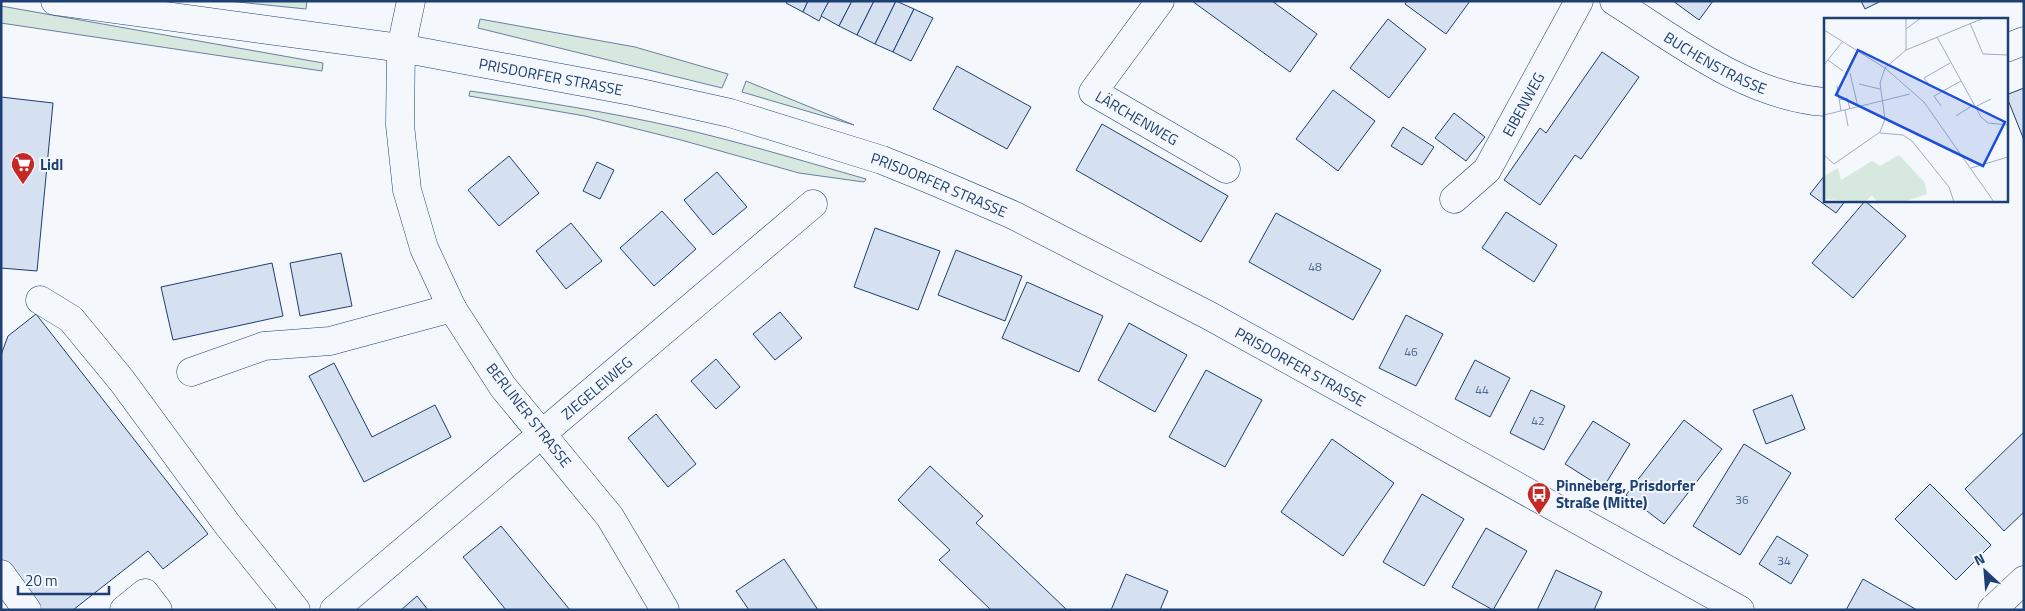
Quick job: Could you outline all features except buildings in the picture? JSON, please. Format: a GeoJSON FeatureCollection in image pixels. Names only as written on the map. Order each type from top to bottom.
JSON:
{"type":"FeatureCollection","features":[{"type":"Feature","properties":{"kind":"street","name":"PRISDORFER STRASSE"},"geometry":{"type":"LineString","coordinates":[[55,1],[401,48],[617,88],[730,113],[882,160],[1013,215],[1208,314],[1740,610]]}},
{"type":"Feature","properties":{"kind":"street","name":"BERLINER STRASSE"},"geometry":{"type":"LineString","coordinates":[[410,1],[401,48],[400,125],[407,190],[424,248],[452,308],[503,387],[610,517],[665,610]]}},
{"type":"Feature","properties":{"kind":"street","name":"LÄRCHENWEG"},"geometry":{"type":"LineString","coordinates":[[1160,1],[1093,92],[1226,169]]}},
{"type":"Feature","properties":{"kind":"street","name":"EIBENWEG"},"geometry":{"type":"LineString","coordinates":[[1454,199],[1487,170],[1579,1]]}},
{"type":"Feature","properties":{"kind":"street","name":"BUCHENSTRASSE"},"geometry":{"type":"LineString","coordinates":[[1614,1],[1738,78],[1800,100],[1824,102]]}},
{"type":"Feature","properties":{"kind":"street"},"geometry":{"type":"LineString","coordinates":[[2008,47],[2024,41]]}},
{"type":"Feature","properties":{"kind":"street","name":"ZIEGELEIWEG"},"geometry":{"type":"LineString","coordinates":[[334,610],[813,204]]}},
{"type":"Feature","properties":{"kind":"street"},"geometry":{"type":"LineString","coordinates":[[40,300],[71,319],[122,381],[227,524],[296,610]]}},
{"type":"Feature","properties":{"kind":"street"},"geometry":{"type":"LineString","coordinates":[[191,372],[264,346],[330,341],[452,308]]}},
{"type":"Feature","properties":{"kind":"street"},"geometry":{"type":"LineString","coordinates":[[1,574],[27,610]]}},
{"type":"Feature","properties":{"kind":"street"},"geometry":{"type":"LineString","coordinates":[[1992,610],[2024,580]]}},
{"type":"Feature","properties":{"kind":"street"},"geometry":{"type":"LineString","coordinates":[[124,610],[145,593],[158,610]]}},
{"type":"Feature","properties":{"kind":"shaded area"},"geometry":{"type":"Polygon","coordinates":[[[228,1],[307,1],[306,9],[228,1]]]}},
{"type":"Feature","properties":{"kind":"shaded area"},"geometry":{"type":"Polygon","coordinates":[[[1,6],[323,63],[322,71],[1,23],[1,6]]]}},
{"type":"Feature","properties":{"kind":"shaded area"},"geometry":{"type":"Polygon","coordinates":[[[480,19],[635,47],[728,74],[722,88],[478,28],[480,19]]]}},
{"type":"Feature","properties":{"kind":"shaded area"},"geometry":{"type":"Polygon","coordinates":[[[746,81],[854,125],[742,92],[746,81]]]}},
{"type":"Feature","properties":{"kind":"shaded area"},"geometry":{"type":"Polygon","coordinates":[[[470,91],[573,107],[675,127],[747,145],[866,179],[864,182],[799,173],[681,140],[585,116],[469,96],[470,91]]]}},
{"type":"Feature","properties":{"kind":"place","name":"Lidl"},"geometry":{"type":"Point","coordinates":[23,185]}},
{"type":"Feature","properties":{"kind":"place","name":"Pinneberg, Prisdorfer Straße (Mitte)"},"geometry":{"type":"Point","coordinates":[1539,515]}}]}
